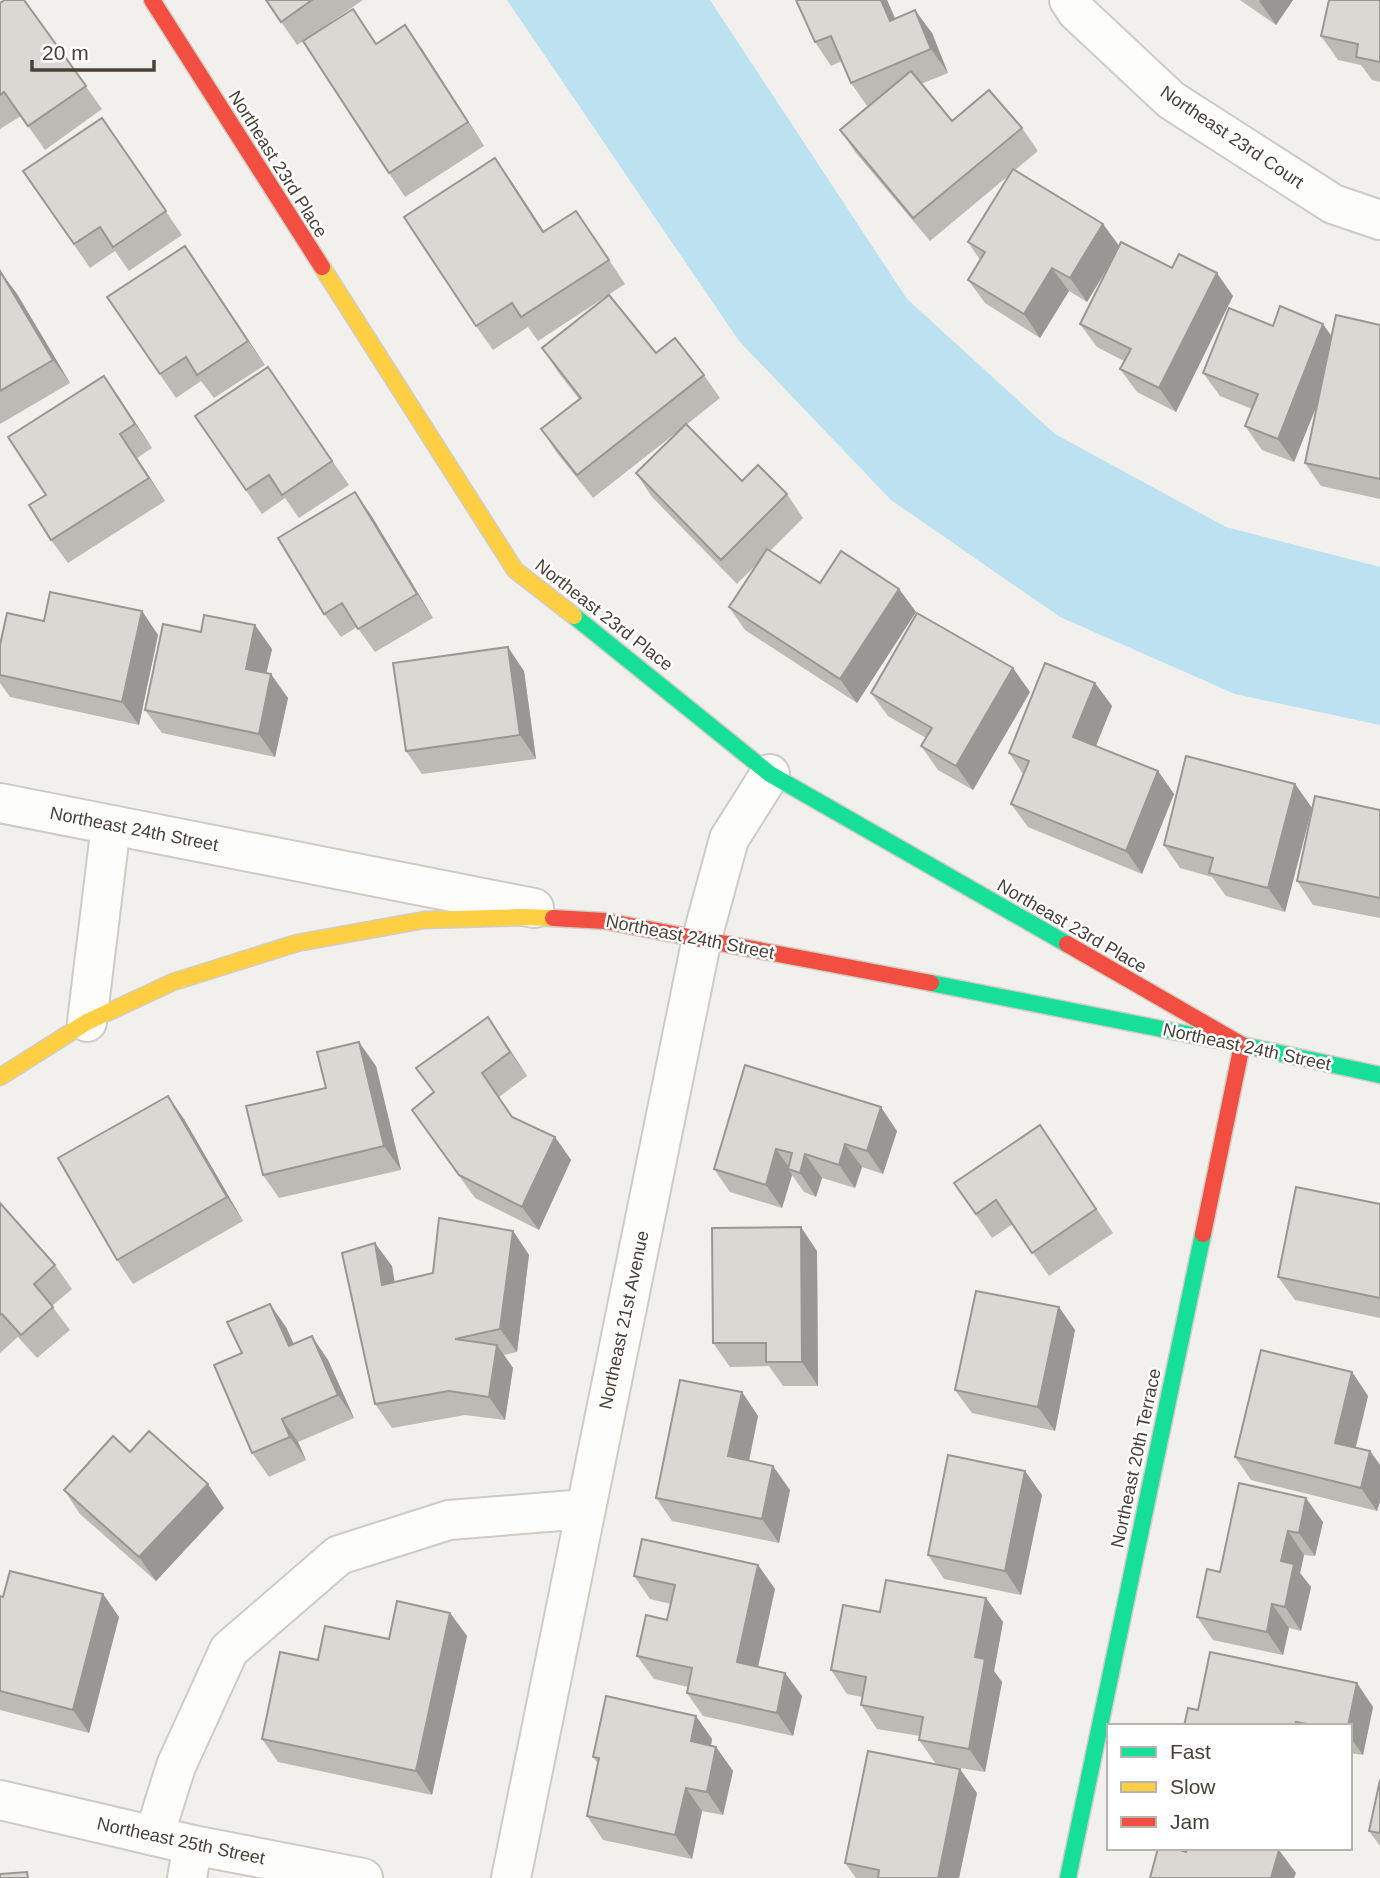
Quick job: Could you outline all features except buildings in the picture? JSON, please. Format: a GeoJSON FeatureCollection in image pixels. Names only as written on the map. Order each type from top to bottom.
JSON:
{"type":"FeatureCollection","features":[{"type":"Feature","properties":{"kind":"street","name":"Northeast 23rd Place"},"geometry":{"type":"LineString","coordinates":[[152,0],[515,570],[770,774],[1242,1045]]}},
{"type":"Feature","properties":{"kind":"street","name":"Northeast 23rd Court"},"geometry":{"type":"LineString","coordinates":[[1069,0],[1077,12],[1171,100],[1333,204],[1380,220]]}},
{"type":"Feature","properties":{"kind":"street","name":"Northeast 21st Avenue"},"geometry":{"type":"LineString","coordinates":[[511,1878],[702,938],[729,839],[770,774]]}},
{"type":"Feature","properties":{"kind":"street","name":"Northeast 24th Street"},"geometry":{"type":"LineString","coordinates":[[0,803],[490,901],[702,938],[1380,1075]]}},
{"type":"Feature","properties":{"kind":"street"},"geometry":{"type":"LineString","coordinates":[[87,1022],[111,825]]}},
{"type":"Feature","properties":{"kind":"street"},"geometry":{"type":"LineString","coordinates":[[0,1077],[87,1022],[173,982],[297,943],[424,920],[523,917],[605,921]]}},
{"type":"Feature","properties":{"kind":"street","name":"Northeast 20th Terrace"},"geometry":{"type":"LineString","coordinates":[[1068,1878],[1242,1045]]}},
{"type":"Feature","properties":{"kind":"street"},"geometry":{"type":"LineString","coordinates":[[155,1836],[176,1766],[229,1650],[339,1555],[449,1520],[585,1509]]}},
{"type":"Feature","properties":{"kind":"street","name":"Northeast 25th Street"},"geometry":{"type":"LineString","coordinates":[[0,1800],[155,1836],[190,1862],[363,1878]]}},
{"type":"Feature","properties":{"kind":"water"},"geometry":{"type":"Polygon","coordinates":[[[507,0],[710,0],[907,299],[1055,434],[1226,527],[1380,567],[1380,725],[1235,694],[1060,617],[891,500],[739,341],[507,0]]]}},
{"type":"Feature","properties":{"kind":"traffic: fast"},"geometry":{"type":"LineString","coordinates":[[574,616],[770,774],[1067,944]]}},
{"type":"Feature","properties":{"kind":"traffic: fast"},"geometry":{"type":"LineString","coordinates":[[931,983],[1380,1075]]}},
{"type":"Feature","properties":{"kind":"traffic: fast"},"geometry":{"type":"LineString","coordinates":[[1068,1878],[1203,1234]]}},
{"type":"Feature","properties":{"kind":"traffic: slow"},"geometry":{"type":"LineString","coordinates":[[322,267],[515,570],[574,616]]}},
{"type":"Feature","properties":{"kind":"traffic: slow"},"geometry":{"type":"LineString","coordinates":[[0,1077],[87,1022],[173,982],[297,943],[424,920],[553,918]]}},
{"type":"Feature","properties":{"kind":"traffic: jam"},"geometry":{"type":"LineString","coordinates":[[152,0],[322,267]]}},
{"type":"Feature","properties":{"kind":"traffic: jam"},"geometry":{"type":"LineString","coordinates":[[553,918],[605,921],[931,983]]}},
{"type":"Feature","properties":{"kind":"traffic: jam"},"geometry":{"type":"LineString","coordinates":[[1067,944],[1242,1045],[1203,1234]]}}]}
